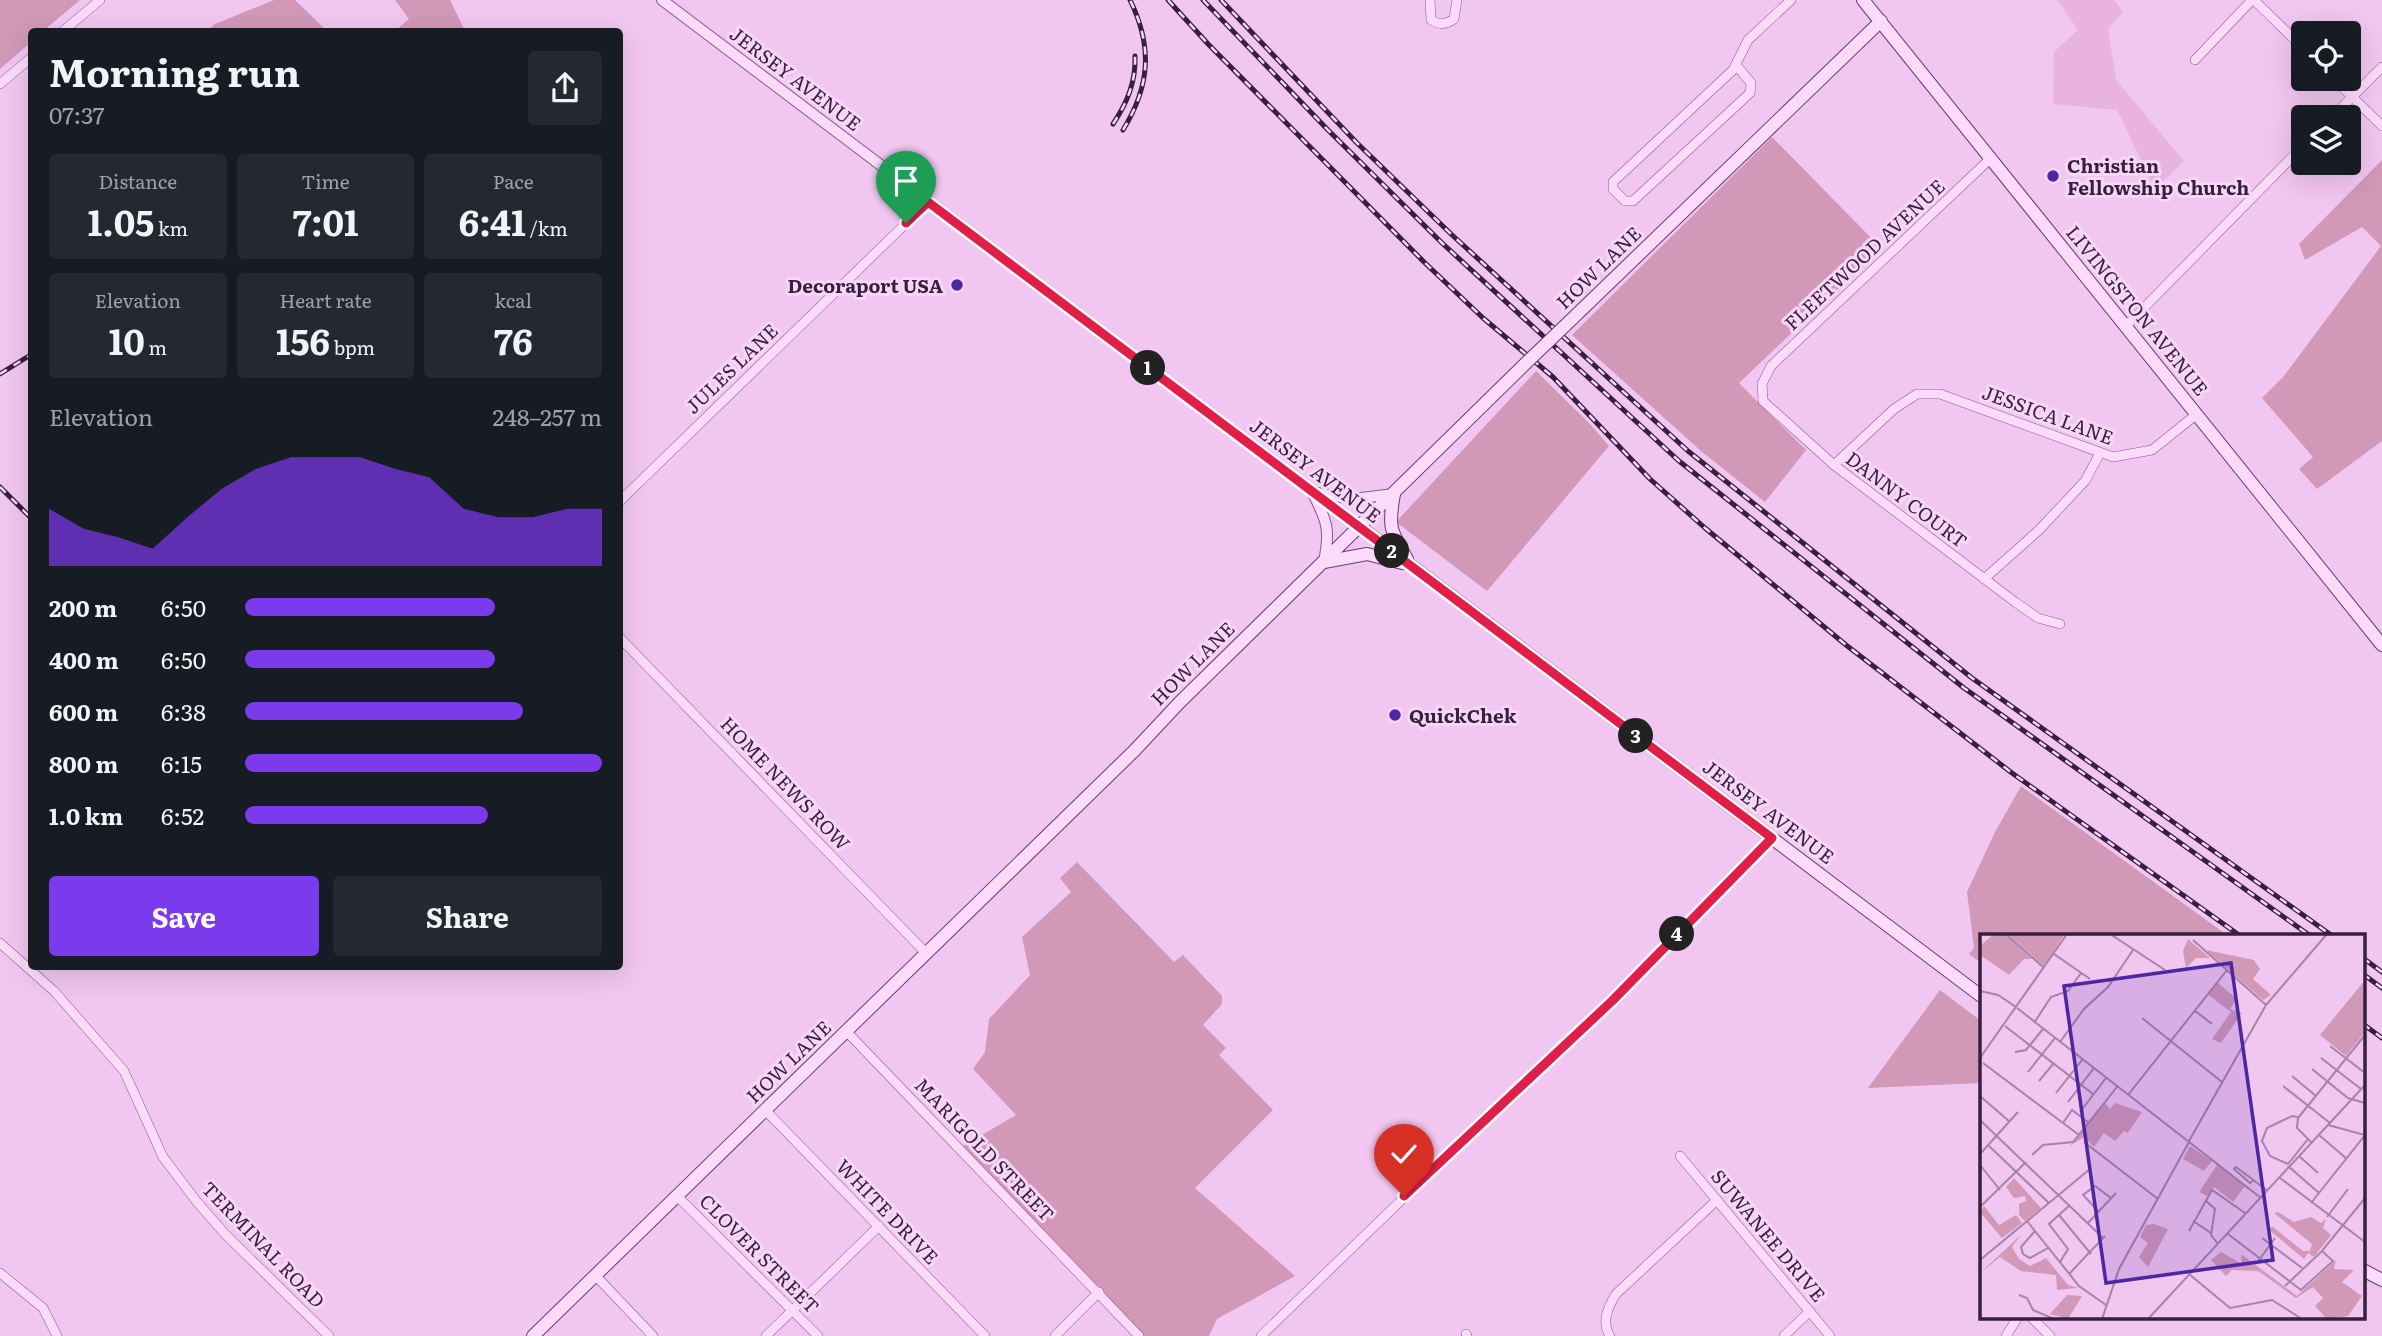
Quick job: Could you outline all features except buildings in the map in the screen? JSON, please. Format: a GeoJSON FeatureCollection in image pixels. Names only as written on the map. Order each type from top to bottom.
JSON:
{"type":"FeatureCollection","features":[{"type":"Feature","properties":{"kind":"main road","name":"LIVINGSTON AVENUE"},"geometry":{"type":"LineString","coordinates":[[1863,0],[2382,645]]}},
{"type":"Feature","properties":{"kind":"main road","name":"HOW LANE"},"geometry":{"type":"LineString","coordinates":[[533,1336],[1525,364],[1881,21]]}},
{"type":"Feature","properties":{"kind":"main road"},"geometry":{"type":"LineString","coordinates":[[1394,494],[1390,513],[1391,529],[1411,565]]}},
{"type":"Feature","properties":{"kind":"main road","name":"JERSEY AVENUE"},"geometry":{"type":"LineString","coordinates":[[1360,527],[1980,995]]}},
{"type":"Feature","properties":{"kind":"main road"},"geometry":{"type":"LineString","coordinates":[[1324,562],[1367,554],[1411,565]]}},
{"type":"Feature","properties":{"kind":"main road"},"geometry":{"type":"LineString","coordinates":[[2364,1271],[2382,1280]]}},
{"type":"Feature","properties":{"kind":"street"},"geometry":{"type":"LineString","coordinates":[[67,28],[100,0]]}},
{"type":"Feature","properties":{"kind":"street","name":"JERSEY AVENUE"},"geometry":{"type":"LineString","coordinates":[[662,0],[1360,527]]}},
{"type":"Feature","properties":{"kind":"street"},"geometry":{"type":"LineString","coordinates":[[1430,0],[1431,20],[1439,24],[1454,19],[1457,0]]}},
{"type":"Feature","properties":{"kind":"street"},"geometry":{"type":"LineString","coordinates":[[1736,65],[1751,83],[1750,93],[1633,201],[1625,201],[1613,189],[1613,183],[1733,69],[1748,40],[1791,0]]}},
{"type":"Feature","properties":{"kind":"street"},"geometry":{"type":"LineString","coordinates":[[2195,60],[2253,0],[2291,36]]}},
{"type":"Feature","properties":{"kind":"street"},"geometry":{"type":"LineString","coordinates":[[0,84],[28,60]]}},
{"type":"Feature","properties":{"kind":"street"},"geometry":{"type":"LineString","coordinates":[[2344,105],[2382,67]]}},
{"type":"Feature","properties":{"kind":"street"},"geometry":{"type":"LineString","coordinates":[[2346,91],[2382,126]]}},
{"type":"Feature","properties":{"kind":"street","name":"FLEETWOOD AVENUE"},"geometry":{"type":"LineString","coordinates":[[1765,377],[1771,366],[1991,158]]}},
{"type":"Feature","properties":{"kind":"street"},"geometry":{"type":"LineString","coordinates":[[2126,326],[2291,158]]}},
{"type":"Feature","properties":{"kind":"street","name":"JULES LANE"},"geometry":{"type":"LineString","coordinates":[[623,497],[928,202]]}},
{"type":"Feature","properties":{"kind":"street","name":"DANNY COURT"},"geometry":{"type":"LineString","coordinates":[[1765,377],[1762,384],[1763,401],[1834,465],[2038,618],[2060,624]]}},
{"type":"Feature","properties":{"kind":"street","name":"JESSICA LANE"},"geometry":{"type":"LineString","coordinates":[[1834,465],[1894,409],[1917,394],[1940,394],[2113,457],[2152,450],[2197,414]]}},
{"type":"Feature","properties":{"kind":"street"},"geometry":{"type":"LineString","coordinates":[[1984,579],[2039,530],[2085,481],[2100,453]]}},
{"type":"Feature","properties":{"kind":"street"},"geometry":{"type":"LineString","coordinates":[[1312,491],[1353,499],[1394,494]]}},
{"type":"Feature","properties":{"kind":"street"},"geometry":{"type":"LineString","coordinates":[[1312,491],[1328,525],[1324,562]]}},
{"type":"Feature","properties":{"kind":"street","name":"HOME NEWS ROW"},"geometry":{"type":"LineString","coordinates":[[623,641],[926,953]]}},
{"type":"Feature","properties":{"kind":"street"},"geometry":{"type":"LineString","coordinates":[[1261,1336],[1513,1092],[1612,1001],[1772,838]]}},
{"type":"Feature","properties":{"kind":"street","name":"TERMINAL ROAD"},"geometry":{"type":"LineString","coordinates":[[0,943],[28,968]]}},
{"type":"Feature","properties":{"kind":"street","name":"TERMINAL ROAD"},"geometry":{"type":"LineString","coordinates":[[30,970],[54,991],[124,1071],[163,1157],[197,1202],[225,1234],[329,1336]]}},
{"type":"Feature","properties":{"kind":"street","name":"MARIGOLD STREET"},"geometry":{"type":"LineString","coordinates":[[846,1031],[1139,1336]]}},
{"type":"Feature","properties":{"kind":"street","name":"WHITE DRIVE"},"geometry":{"type":"LineString","coordinates":[[765,1110],[985,1336]]}},
{"type":"Feature","properties":{"kind":"street","name":"SUWANEE DRIVE"},"geometry":{"type":"LineString","coordinates":[[1680,1156],[1830,1336]]}},
{"type":"Feature","properties":{"kind":"street","name":"CLOVER STREET"},"geometry":{"type":"LineString","coordinates":[[677,1196],[818,1336]]}},
{"type":"Feature","properties":{"kind":"street"},"geometry":{"type":"LineString","coordinates":[[1610,1336],[1605,1323],[1616,1294],[1717,1200]]}},
{"type":"Feature","properties":{"kind":"street"},"geometry":{"type":"LineString","coordinates":[[766,1336],[879,1226]]}},
{"type":"Feature","properties":{"kind":"street"},"geometry":{"type":"LineString","coordinates":[[0,1273],[43,1308],[57,1336]]}},
{"type":"Feature","properties":{"kind":"street"},"geometry":{"type":"LineString","coordinates":[[595,1276],[653,1336]]}},
{"type":"Feature","properties":{"kind":"street"},"geometry":{"type":"LineString","coordinates":[[1055,1336],[1099,1292]]}},
{"type":"Feature","properties":{"kind":"street"},"geometry":{"type":"LineString","coordinates":[[1784,1336],[1810,1311]]}},
{"type":"Feature","properties":{"kind":"street"},"geometry":{"type":"LineString","coordinates":[[2006,1336],[2017,1318]]}},
{"type":"Feature","properties":{"kind":"street"},"geometry":{"type":"LineString","coordinates":[[2032,1318],[2050,1336]]}},
{"type":"Feature","properties":{"kind":"shaded area"},"geometry":{"type":"Polygon","coordinates":[[[0,0],[80,0],[47,28],[28,28],[28,45],[0,69],[0,0]]]}},
{"type":"Feature","properties":{"kind":"shaded area"},"geometry":{"type":"Polygon","coordinates":[[[274,0],[295,0],[324,28],[210,28],[274,0]]]}},
{"type":"Feature","properties":{"kind":"shaded area"},"geometry":{"type":"Polygon","coordinates":[[[395,0],[450,0],[464,28],[398,28],[409,19],[395,0]]]}},
{"type":"Feature","properties":{"kind":"shaded area"},"geometry":{"type":"Polygon","coordinates":[[[2057,0],[2114,0],[2123,12],[2108,29],[2116,80],[2184,161],[2155,189],[2117,110],[2053,104],[2054,52],[2078,30],[2057,0]]]}},
{"type":"Feature","properties":{"kind":"shaded area"},"geometry":{"type":"Polygon","coordinates":[[[1772,137],[1881,248],[1739,383],[1806,450],[1765,502],[1701,451],[1572,335],[1772,137]]]}},
{"type":"Feature","properties":{"kind":"shaded area"},"geometry":{"type":"Polygon","coordinates":[[[2382,160],[2382,441],[2317,489],[2299,469],[2313,457],[2262,398],[2284,376],[2381,246],[2362,227],[2305,260],[2299,244],[2382,160]]]}},
{"type":"Feature","properties":{"kind":"shaded area"},"geometry":{"type":"Polygon","coordinates":[[[1536,371],[1609,446],[1487,591],[1396,522],[1536,371]]]}},
{"type":"Feature","properties":{"kind":"shaded area"},"geometry":{"type":"Polygon","coordinates":[[[2021,786],[2226,934],[1980,934],[1980,962],[1969,954],[1974,948],[1967,892],[1994,834],[2021,786]]]}},
{"type":"Feature","properties":{"kind":"shaded area"},"geometry":{"type":"Polygon","coordinates":[[[1077,862],[1174,962],[1183,955],[1222,996],[1222,1004],[1203,1025],[1226,1048],[1219,1055],[1273,1110],[1195,1188],[1295,1276],[1217,1319],[1209,1336],[1140,1336],[963,1146],[1016,1115],[973,1069],[985,1052],[989,1019],[1030,975],[1022,937],[1071,892],[1060,878],[1077,862]]]}},
{"type":"Feature","properties":{"kind":"shaded area"},"geometry":{"type":"Polygon","coordinates":[[[1940,990],[1980,1020],[1980,1083],[1868,1088],[1940,990]]]}},
{"type":"Feature","properties":{"kind":"railway"},"geometry":{"type":"LineString","coordinates":[[1123,130],[1139,98],[1145,66],[1142,34],[1130,0]]}},
{"type":"Feature","properties":{"kind":"railway"},"geometry":{"type":"LineString","coordinates":[[1168,0],[1209,45],[1424,262],[1483,318],[1553,377],[1650,479],[1705,528],[1846,645],[2012,773],[2238,934]]}},
{"type":"Feature","properties":{"kind":"railway"},"geometry":{"type":"LineString","coordinates":[[1203,0],[1442,243],[1679,461],[1964,688],[2308,934]]}},
{"type":"Feature","properties":{"kind":"railway"},"geometry":{"type":"LineString","coordinates":[[1221,0],[1357,143],[1451,234],[1688,451],[1972,678],[2330,934]]}},
{"type":"Feature","properties":{"kind":"railway"},"geometry":{"type":"LineString","coordinates":[[1113,124],[1130,92],[1135,56]]}},
{"type":"Feature","properties":{"kind":"railway"},"geometry":{"type":"LineString","coordinates":[[0,374],[28,356]]}},
{"type":"Feature","properties":{"kind":"railway"},"geometry":{"type":"LineString","coordinates":[[0,487],[28,515]]}},
{"type":"Feature","properties":{"kind":"railway"},"geometry":{"type":"LineString","coordinates":[[2364,959],[2382,972]]}},
{"type":"Feature","properties":{"kind":"railway"},"geometry":{"type":"LineString","coordinates":[[2364,975],[2382,988]]}},
{"type":"Feature","properties":{"kind":"railway"},"geometry":{"type":"LineString","coordinates":[[2364,1025],[2382,1038]]}},
{"type":"Feature","properties":{"kind":"place","name":"Christian Fellowship Church"},"geometry":{"type":"Point","coordinates":[2053,176]}},
{"type":"Feature","properties":{"kind":"place","name":"Decoraport USA"},"geometry":{"type":"Point","coordinates":[957,285]}},
{"type":"Feature","properties":{"kind":"place","name":"QuickChek"},"geometry":{"type":"Point","coordinates":[1395,715]}},
{"type":"Feature","properties":{"kind":"route"},"geometry":{"type":"LineString","coordinates":[[906,223],[928,202],[1772,838],[1612,1001],[1404,1196]]}}]}
